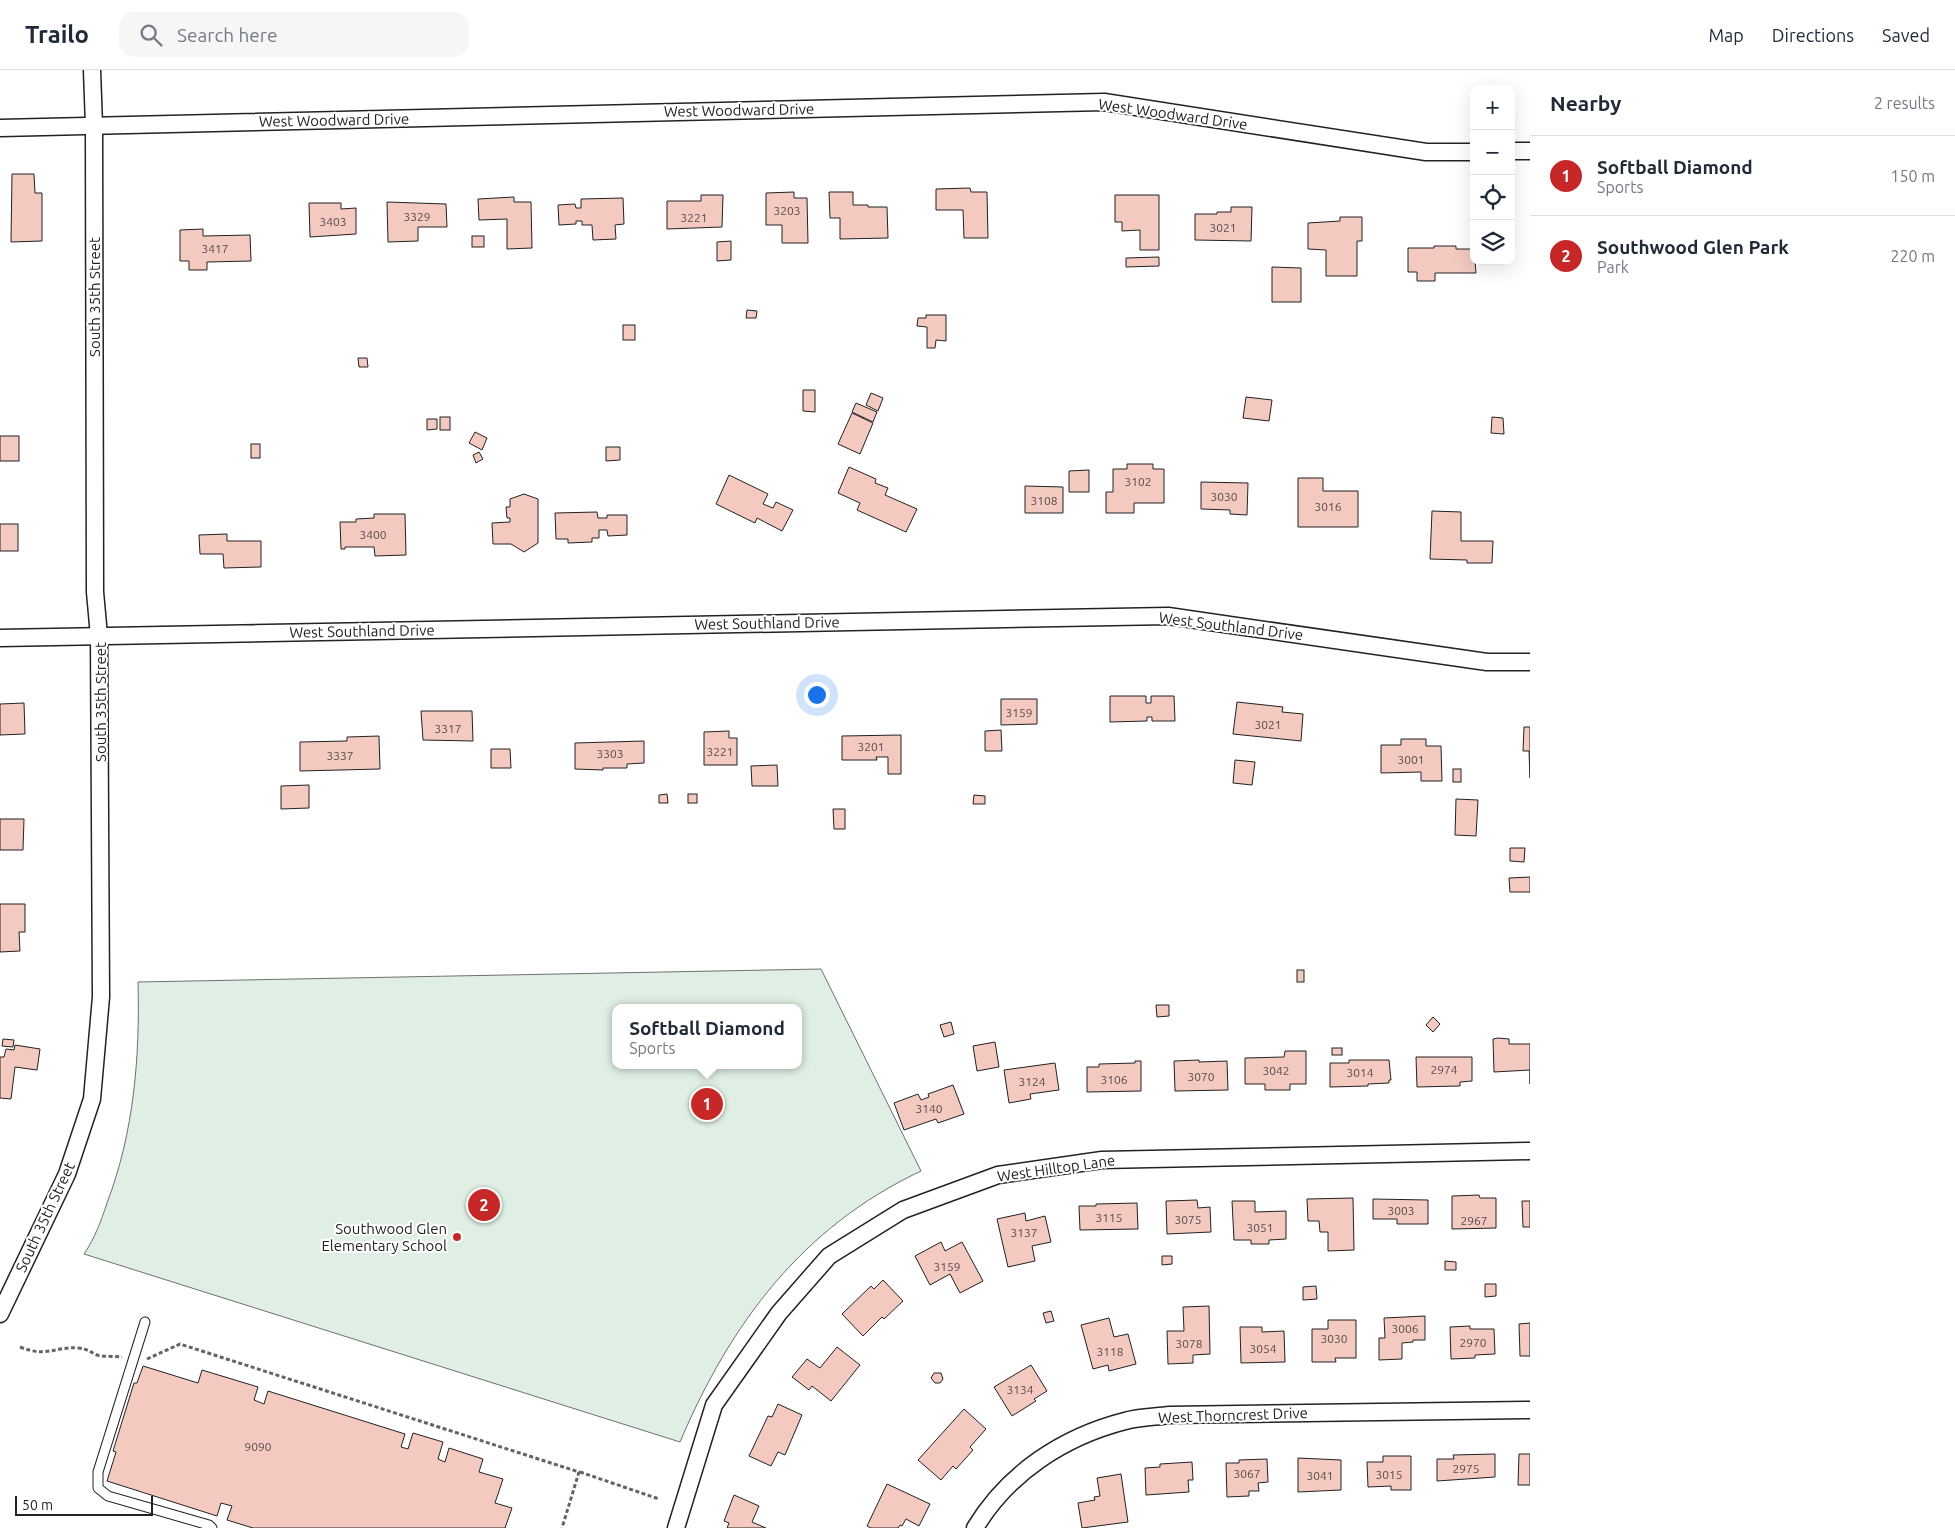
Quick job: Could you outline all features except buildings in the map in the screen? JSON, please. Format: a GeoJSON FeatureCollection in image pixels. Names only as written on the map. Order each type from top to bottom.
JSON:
{"type":"FeatureCollection","features":[{"type":"Feature","properties":{"kind":"street","name":"South 35th Street"},"geometry":{"type":"LineString","coordinates":[[0,1314],[67,1174],[92,1099],[101,997],[100,636],[95,592],[94,126],[92,70]]}},
{"type":"Feature","properties":{"kind":"street","name":"West Woodward Drive"},"geometry":{"type":"LineString","coordinates":[[0,128],[1104,102],[1426,152],[1470,152]]}},
{"type":"Feature","properties":{"kind":"street"},"geometry":{"type":"LineString","coordinates":[[1515,151],[1530,151]]}},
{"type":"Feature","properties":{"kind":"street","name":"West Southland Drive"},"geometry":{"type":"LineString","coordinates":[[0,638],[1168,616],[1488,662],[1530,662]]}},
{"type":"Feature","properties":{"kind":"street","name":"West Hilltop Lane"},"geometry":{"type":"LineString","coordinates":[[676,1528],[714,1405],[779,1313],[829,1256],[903,1210],[998,1175],[1102,1160],[1530,1151]]}},
{"type":"Feature","properties":{"kind":"street","name":"West Thorncrest Drive"},"geometry":{"type":"LineString","coordinates":[[975,1528],[999,1495],[1023,1470],[1056,1448],[1086,1433],[1126,1421],[1170,1415],[1530,1410]]}},
{"type":"Feature","properties":{"kind":"lane"},"geometry":{"type":"LineString","coordinates":[[145,1322],[98,1472],[98,1488],[108,1496],[209,1525],[212,1528]]}},
{"type":"Feature","properties":{"kind":"path"},"geometry":{"type":"LineString","coordinates":[[143,1362],[170,1347],[180,1344],[659,1499]]}},
{"type":"Feature","properties":{"kind":"path"},"geometry":{"type":"LineString","coordinates":[[20,1347],[40,1353],[76,1348],[89,1349],[97,1355]]}},
{"type":"Feature","properties":{"kind":"path"},"geometry":{"type":"LineString","coordinates":[[562,1528],[579,1472]]}},
{"type":"Feature","properties":{"kind":"green space","name":"Southwood Glen Elementary School"},"geometry":{"type":"Polygon","coordinates":[[[821,969],[921,1171],[879,1194],[840,1220],[806,1250],[775,1283],[747,1319],[722,1358],[680,1442],[84,1254],[95,1236],[105,1210],[124,1149],[136,1066],[138,982],[821,969]]]}},
{"type":"Feature","properties":{"kind":"place","name":"Softball Diamond"},"geometry":{"type":"Point","coordinates":[707,1104]}},
{"type":"Feature","properties":{"kind":"place","name":"Southwood Glen Park"},"geometry":{"type":"Point","coordinates":[484,1205]}},
{"type":"Feature","properties":{"kind":"place","name":"Southwood Glen Elementary School"},"geometry":{"type":"Point","coordinates":[457,1237]}}]}
